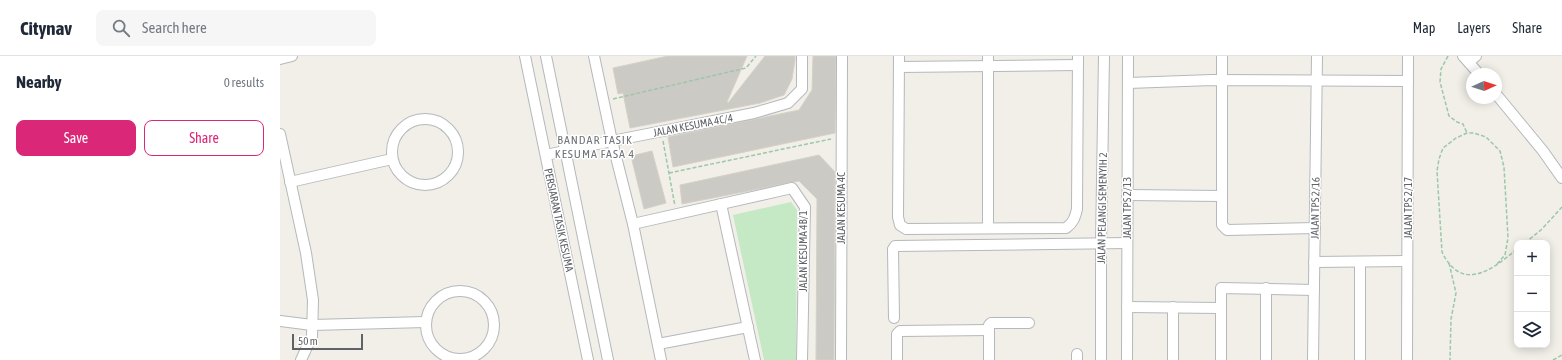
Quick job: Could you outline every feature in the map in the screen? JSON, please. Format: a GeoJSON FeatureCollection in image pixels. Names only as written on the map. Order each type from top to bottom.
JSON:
{"type":"FeatureCollection","features":[{"type":"Feature","properties":{"kind":"street"},"geometry":{"type":"LineString","coordinates":[[280,59],[292,56]]}},
{"type":"Feature","properties":{"kind":"street","name":"PERSIARAN TASIK KESUMA"},"geometry":{"type":"LineString","coordinates":[[525,56],[588,360]]}},
{"type":"Feature","properties":{"kind":"street","name":"PERSIARAN TASIK KESUMA"},"geometry":{"type":"LineString","coordinates":[[546,56],[608,360]]}},
{"type":"Feature","properties":{"kind":"street"},"geometry":{"type":"LineString","coordinates":[[595,56],[603,101],[633,224],[661,360]]}},
{"type":"Feature","properties":{"kind":"street","name":"JALAN KESUMA 4C/4"},"geometry":{"type":"LineString","coordinates":[[546,155],[612,140],[754,113],[788,103],[802,89],[802,56]]}},
{"type":"Feature","properties":{"kind":"street","name":"JALAN KESUMA 4C"},"geometry":{"type":"LineString","coordinates":[[841,360],[842,56]]}},
{"type":"Feature","properties":{"kind":"street"},"geometry":{"type":"LineString","coordinates":[[899,56],[898,217],[900,224],[906,229],[1066,228],[1072,224],[1076,217],[1077,210],[1078,61],[988,61],[899,67]]}},
{"type":"Feature","properties":{"kind":"street","name":"JALAN PELANGI SEMENYIH 2"},"geometry":{"type":"LineString","coordinates":[[1101,360],[1104,56]]}},
{"type":"Feature","properties":{"kind":"street","name":"JALAN TPS 2/13"},"geometry":{"type":"LineString","coordinates":[[1127,360],[1128,56]]}},
{"type":"Feature","properties":{"kind":"street"},"geometry":{"type":"LineString","coordinates":[[1222,56],[1222,225],[1227,230],[1315,228]]}},
{"type":"Feature","properties":{"kind":"street","name":"JALAN TPS 2/16"},"geometry":{"type":"LineString","coordinates":[[1313,360],[1317,56]]}},
{"type":"Feature","properties":{"kind":"street","name":"JALAN TPS 2/17"},"geometry":{"type":"LineString","coordinates":[[1407,360],[1408,56]]}},
{"type":"Feature","properties":{"kind":"street"},"geometry":{"type":"LineString","coordinates":[[1469,58],[1475,68]]}},
{"type":"Feature","properties":{"kind":"street"},"geometry":{"type":"LineString","coordinates":[[988,61],[988,228]]}},
{"type":"Feature","properties":{"kind":"street"},"geometry":{"type":"LineString","coordinates":[[1128,83],[1222,80],[1408,80]]}},
{"type":"Feature","properties":{"kind":"street"},"geometry":{"type":"LineString","coordinates":[[1502,101],[1543,151],[1562,178]]}},
{"type":"Feature","properties":{"kind":"street"},"geometry":{"type":"LineString","coordinates":[[418,119],[428,119],[447,127],[453,135],[457,146],[457,158],[454,168],[446,177],[437,183],[425,185],[414,184],[404,178],[392,159],[394,138],[408,123],[418,119]]}},
{"type":"Feature","properties":{"kind":"street"},"geometry":{"type":"LineString","coordinates":[[280,134],[306,253],[312,300],[312,336],[301,360]]}},
{"type":"Feature","properties":{"kind":"street"},"geometry":{"type":"LineString","coordinates":[[290,182],[392,159]]}},
{"type":"Feature","properties":{"kind":"street","name":"JALAN KESUMA 4B/1"},"geometry":{"type":"LineString","coordinates":[[633,224],[792,188],[805,207],[802,360]]}},
{"type":"Feature","properties":{"kind":"street"},"geometry":{"type":"LineString","coordinates":[[1127,195],[1221,196]]}},
{"type":"Feature","properties":{"kind":"street"},"geometry":{"type":"LineString","coordinates":[[721,204],[755,360]]}},
{"type":"Feature","properties":{"kind":"street"},"geometry":{"type":"LineString","coordinates":[[894,318],[893,249],[895,246],[1127,243]]}},
{"type":"Feature","properties":{"kind":"street"},"geometry":{"type":"LineString","coordinates":[[1314,262],[1407,261]]}},
{"type":"Feature","properties":{"kind":"street"},"geometry":{"type":"LineString","coordinates":[[1360,262],[1360,360]]}},
{"type":"Feature","properties":{"kind":"street"},"geometry":{"type":"LineString","coordinates":[[1221,360],[1221,288],[1314,290]]}},
{"type":"Feature","properties":{"kind":"street"},"geometry":{"type":"LineString","coordinates":[[1266,288],[1266,360]]}},
{"type":"Feature","properties":{"kind":"street"},"geometry":{"type":"LineString","coordinates":[[457,291],[469,292],[479,296],[488,305],[493,316],[494,326],[492,337],[487,347],[479,354],[469,358],[458,359],[447,357],[438,351],[431,343],[427,333],[426,322],[429,310],[436,301],[446,294],[457,291]]}},
{"type":"Feature","properties":{"kind":"street"},"geometry":{"type":"LineString","coordinates":[[1127,307],[1221,308]]}},
{"type":"Feature","properties":{"kind":"street"},"geometry":{"type":"LineString","coordinates":[[1173,307],[1173,360]]}},
{"type":"Feature","properties":{"kind":"street"},"geometry":{"type":"LineString","coordinates":[[280,321],[312,325],[426,322]]}},
{"type":"Feature","properties":{"kind":"street"},"geometry":{"type":"LineString","coordinates":[[989,360],[989,325],[991,323],[1029,323]]}},
{"type":"Feature","properties":{"kind":"street"},"geometry":{"type":"LineString","coordinates":[[658,344],[748,327]]}},
{"type":"Feature","properties":{"kind":"street"},"geometry":{"type":"LineString","coordinates":[[897,360],[897,334],[900,331],[989,330]]}},
{"type":"Feature","properties":{"kind":"path"},"geometry":{"type":"LineString","coordinates":[[603,101],[746,68],[756,56]]}},
{"type":"Feature","properties":{"kind":"path"},"geometry":{"type":"LineString","coordinates":[[1448,56],[1441,69],[1440,82],[1449,116],[1457,122],[1463,124],[1467,133]]}},
{"type":"Feature","properties":{"kind":"path"},"geometry":{"type":"LineString","coordinates":[[661,131],[676,214]]}},
{"type":"Feature","properties":{"kind":"path"},"geometry":{"type":"LineString","coordinates":[[1467,133],[1474,133],[1486,137],[1500,151],[1504,167],[1508,238],[1505,255],[1492,269],[1474,276],[1460,273],[1449,263],[1442,252],[1437,171],[1439,159],[1443,148],[1456,138],[1467,133]]}},
{"type":"Feature","properties":{"kind":"path"},"geometry":{"type":"LineString","coordinates":[[669,173],[841,137]]}},
{"type":"Feature","properties":{"kind":"path"},"geometry":{"type":"LineString","coordinates":[[1528,240],[1542,229],[1562,207]]}},
{"type":"Feature","properties":{"kind":"path"},"geometry":{"type":"LineString","coordinates":[[1497,264],[1514,251]]}},
{"type":"Feature","properties":{"kind":"path"},"geometry":{"type":"LineString","coordinates":[[1449,263],[1456,292],[1451,319],[1450,360]]}},
{"type":"Feature","properties":{"kind":"path"},"geometry":{"type":"LineString","coordinates":[[1552,360],[1562,355]]}},
{"type":"Feature","properties":{"kind":"green space"},"geometry":{"type":"Polygon","coordinates":[[[791,202],[797,210],[796,360],[764,360],[733,215],[791,202]]]}},
{"type":"Feature","properties":{"kind":"building"},"geometry":{"type":"Polygon","coordinates":[[[668,56],[747,56],[727,102],[728,103],[765,56],[795,56],[795,60],[792,79],[784,95],[760,103],[630,128],[623,93],[618,94],[613,68],[668,56]]]}},
{"type":"Feature","properties":{"kind":"building"},"geometry":{"type":"Polygon","coordinates":[[[813,56],[836,56],[835,133],[673,167],[668,137],[799,110],[812,90],[813,56]]]}},
{"type":"Feature","properties":{"kind":"building"},"geometry":{"type":"Polygon","coordinates":[[[652,151],[666,203],[644,209],[631,156],[652,151]]]}},
{"type":"Feature","properties":{"kind":"building"},"geometry":{"type":"Polygon","coordinates":[[[819,155],[835,172],[834,360],[816,360],[817,199],[799,181],[682,204],[680,185],[819,155]]]}},
{"type":"Feature","properties":{"kind":"district","name":"BANDAR TASIK KESUMA FASA 4"},"geometry":{"type":"Point","coordinates":[595,147]}}]}
